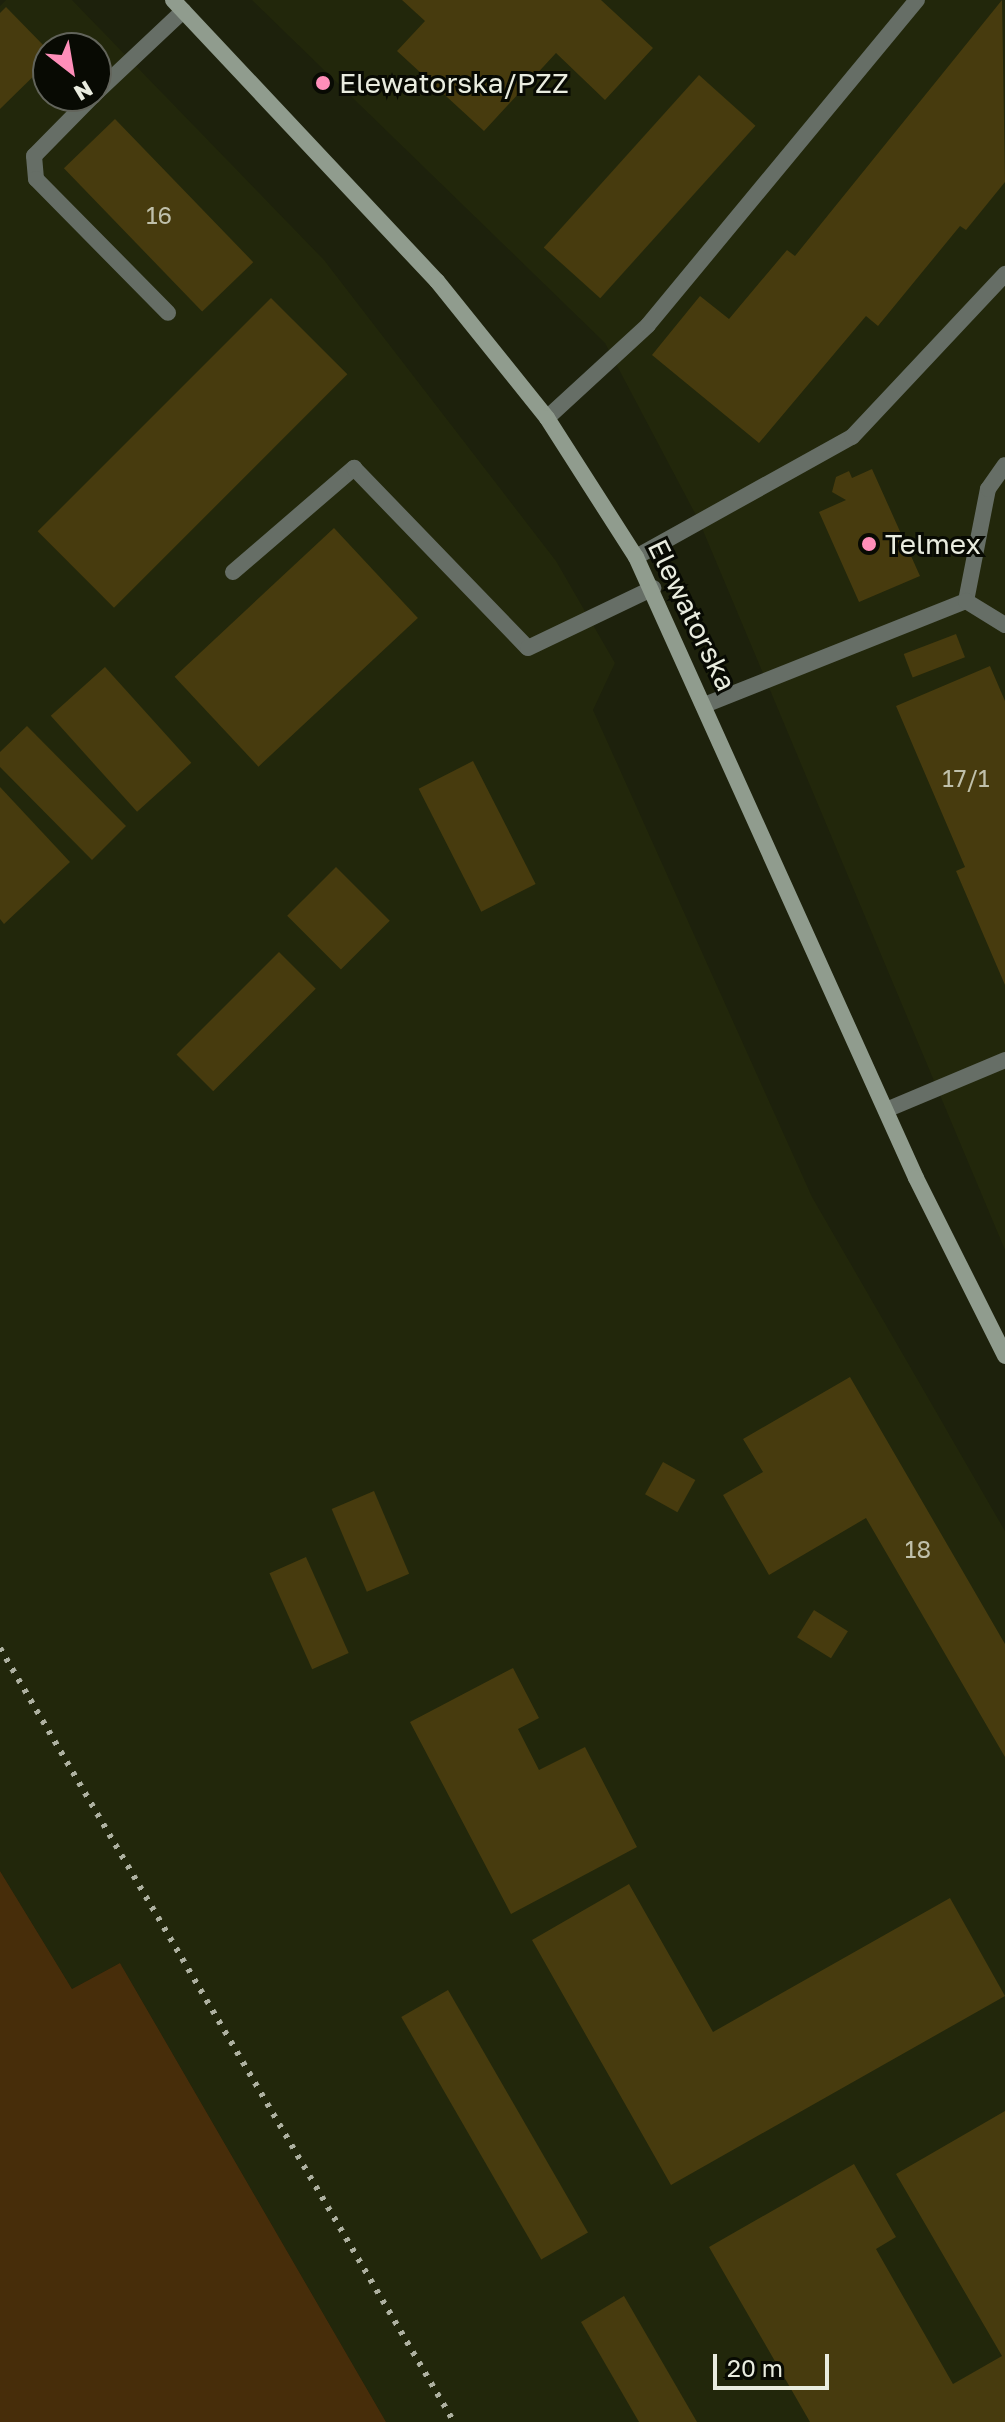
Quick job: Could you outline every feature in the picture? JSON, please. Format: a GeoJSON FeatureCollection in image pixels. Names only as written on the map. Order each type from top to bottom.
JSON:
{"type":"FeatureCollection","features":[{"type":"Feature","properties":{"kind":"street","name":"Elewatorska"},"geometry":{"type":"LineString","coordinates":[[178,5],[437,281],[547,418],[636,557],[707,704],[886,1110],[1005,1356]]}},
{"type":"Feature","properties":{"kind":"lane"},"geometry":{"type":"LineString","coordinates":[[547,418],[648,325],[917,0]]}},
{"type":"Feature","properties":{"kind":"lane"},"geometry":{"type":"LineString","coordinates":[[112,77],[178,5]]}},
{"type":"Feature","properties":{"kind":"lane"},"geometry":{"type":"LineString","coordinates":[[78,112],[34,156],[36,179],[168,313]]}},
{"type":"Feature","properties":{"kind":"lane"},"geometry":{"type":"LineString","coordinates":[[636,557],[852,437],[1005,274]]}},
{"type":"Feature","properties":{"kind":"lane"},"geometry":{"type":"LineString","coordinates":[[966,601],[988,489],[1005,465]]}},
{"type":"Feature","properties":{"kind":"lane"},"geometry":{"type":"LineString","coordinates":[[233,572],[354,468],[528,648],[653,588]]}},
{"type":"Feature","properties":{"kind":"lane"},"geometry":{"type":"LineString","coordinates":[[966,601],[1005,625]]}},
{"type":"Feature","properties":{"kind":"lane"},"geometry":{"type":"LineString","coordinates":[[707,704],[966,601]]}},
{"type":"Feature","properties":{"kind":"lane"},"geometry":{"type":"LineString","coordinates":[[886,1110],[1005,1060]]}},
{"type":"Feature","properties":{"kind":"shaded area"},"geometry":{"type":"Polygon","coordinates":[[[6,0],[72,0],[103,32],[32,32],[32,112],[112,112],[112,41],[324,260],[556,561],[615,663],[593,710],[812,1197],[1005,1531],[1005,2422],[386,2422],[120,1963],[72,1989],[0,1871],[0,6],[6,0]]]}},
{"type":"Feature","properties":{"kind":"shaded area"},"geometry":{"type":"Polygon","coordinates":[[[252,0],[1005,0],[1005,1250],[699,521],[605,343],[252,0]]]}},
{"type":"Feature","properties":{"kind":"shaded area"},"geometry":{"type":"Polygon","coordinates":[[[0,1871],[72,1989],[120,1963],[386,2422],[0,2422],[0,1871]]]}},
{"type":"Feature","properties":{"kind":"building"},"geometry":{"type":"Polygon","coordinates":[[[402,0],[601,0],[653,48],[605,100],[556,53],[484,131],[397,51],[425,21],[402,0]]]}},
{"type":"Feature","properties":{"kind":"building"},"geometry":{"type":"Polygon","coordinates":[[[1002,0],[1005,182],[966,230],[960,226],[878,326],[866,316],[759,443],[652,355],[700,296],[729,319],[787,250],[795,256],[1002,0]]]}},
{"type":"Feature","properties":{"kind":"building"},"geometry":{"type":"Polygon","coordinates":[[[6,7],[32,34],[32,78],[0,109],[0,13],[6,7]]]}},
{"type":"Feature","properties":{"kind":"building"},"geometry":{"type":"Polygon","coordinates":[[[699,75],[755,126],[600,298],[544,247],[699,75]]]}},
{"type":"Feature","properties":{"kind":"building"},"geometry":{"type":"Polygon","coordinates":[[[115,119],[253,262],[202,311],[64,168],[115,119]]]}},
{"type":"Feature","properties":{"kind":"building"},"geometry":{"type":"Polygon","coordinates":[[[271,298],[347,374],[114,608],[38,531],[271,298]]]}},
{"type":"Feature","properties":{"kind":"building","name":"Telmex"},"geometry":{"type":"Polygon","coordinates":[[[872,469],[920,576],[859,602],[819,512],[846,500],[832,492],[836,477],[849,471],[852,478],[872,469]]]}},
{"type":"Feature","properties":{"kind":"building"},"geometry":{"type":"Polygon","coordinates":[[[334,528],[418,618],[258,767],[175,677],[334,528]]]}},
{"type":"Feature","properties":{"kind":"building"},"geometry":{"type":"Polygon","coordinates":[[[956,634],[965,657],[913,677],[904,654],[956,634]]]}},
{"type":"Feature","properties":{"kind":"building"},"geometry":{"type":"Polygon","coordinates":[[[990,666],[1005,701],[1005,985],[956,871],[965,867],[896,706],[990,666]]]}},
{"type":"Feature","properties":{"kind":"building"},"geometry":{"type":"Polygon","coordinates":[[[105,667],[191,763],[137,812],[51,716],[105,667]]]}},
{"type":"Feature","properties":{"kind":"building"},"geometry":{"type":"Polygon","coordinates":[[[27,726],[126,826],[92,860],[0,767],[0,752],[27,726]]]}},
{"type":"Feature","properties":{"kind":"building"},"geometry":{"type":"Polygon","coordinates":[[[473,761],[536,884],[481,912],[419,789],[473,761]]]}},
{"type":"Feature","properties":{"kind":"building"},"geometry":{"type":"Polygon","coordinates":[[[0,787],[70,862],[4,924],[0,919],[0,787]]]}},
{"type":"Feature","properties":{"kind":"building"},"geometry":{"type":"Polygon","coordinates":[[[336,867],[390,921],[341,970],[287,916],[336,867]]]}},
{"type":"Feature","properties":{"kind":"building"},"geometry":{"type":"Polygon","coordinates":[[[279,952],[316,989],[213,1091],[176,1055],[279,952]]]}},
{"type":"Feature","properties":{"kind":"building"},"geometry":{"type":"Polygon","coordinates":[[[850,1377],[1005,1644],[1005,1757],[866,1518],[769,1575],[723,1495],[763,1472],[743,1439],[850,1377]]]}},
{"type":"Feature","properties":{"kind":"building"},"geometry":{"type":"Polygon","coordinates":[[[663,1462],[695,1480],[677,1512],[645,1494],[663,1462]]]}},
{"type":"Feature","properties":{"kind":"building"},"geometry":{"type":"Polygon","coordinates":[[[374,1491],[409,1574],[367,1592],[332,1509],[374,1491]]]}},
{"type":"Feature","properties":{"kind":"building"},"geometry":{"type":"Polygon","coordinates":[[[306,1557],[349,1653],[312,1669],[269,1573],[306,1557]]]}},
{"type":"Feature","properties":{"kind":"building"},"geometry":{"type":"Polygon","coordinates":[[[814,1610],[848,1631],[831,1658],[797,1637],[814,1610]]]}},
{"type":"Feature","properties":{"kind":"building"},"geometry":{"type":"Polygon","coordinates":[[[513,1668],[539,1718],[518,1729],[539,1770],[585,1747],[637,1847],[511,1914],[410,1722],[513,1668]]]}},
{"type":"Feature","properties":{"kind":"building"},"geometry":{"type":"Polygon","coordinates":[[[629,1884],[713,2032],[950,1898],[1005,1996],[671,2185],[532,1940],[629,1884]]]}},
{"type":"Feature","properties":{"kind":"building"},"geometry":{"type":"Polygon","coordinates":[[[448,1990],[588,2232],[541,2259],[401,2017],[448,1990]]]}},
{"type":"Feature","properties":{"kind":"building"},"geometry":{"type":"Polygon","coordinates":[[[1005,2111],[1005,2422],[810,2422],[709,2247],[854,2164],[896,2237],[876,2249],[953,2384],[1002,2356],[896,2174],[1005,2111]]]}},
{"type":"Feature","properties":{"kind":"building"},"geometry":{"type":"Polygon","coordinates":[[[624,2296],[697,2422],[639,2422],[581,2322],[624,2296]]]}},
{"type":"Feature","properties":{"kind":"railway"},"geometry":{"type":"LineString","coordinates":[[0,1648],[454,2422]]}},
{"type":"Feature","properties":{"kind":"place","name":"Elewatorska/PZZ"},"geometry":{"type":"Point","coordinates":[323,83]}},
{"type":"Feature","properties":{"kind":"place","name":"Telmex"},"geometry":{"type":"Point","coordinates":[869,544]}}]}
